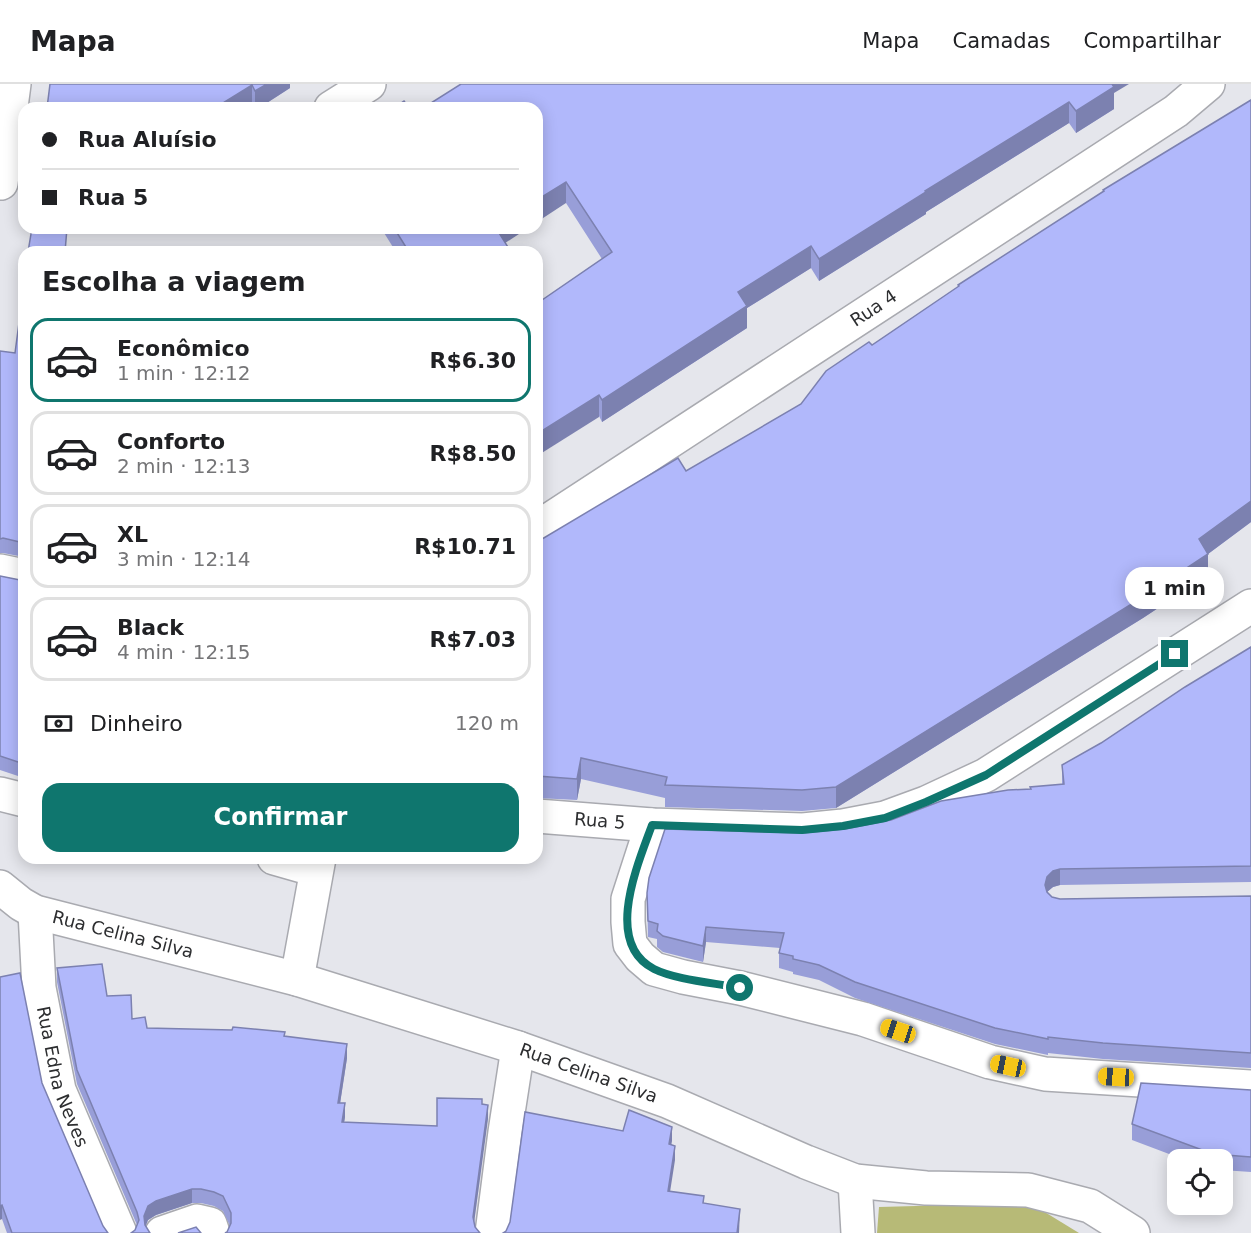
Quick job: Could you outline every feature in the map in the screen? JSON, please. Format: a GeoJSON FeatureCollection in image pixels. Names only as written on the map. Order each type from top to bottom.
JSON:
{"type":"FeatureCollection","features":[{"type":"Feature","properties":{"kind":"street"},"geometry":{"type":"LineString","coordinates":[[8,184],[14,84]]}},
{"type":"Feature","properties":{"kind":"street"},"geometry":{"type":"LineString","coordinates":[[340,102],[369,84]]}},
{"type":"Feature","properties":{"kind":"street","name":"Rua 4"},"geometry":{"type":"LineString","coordinates":[[543,524],[1176,111],[1208,84]]}},
{"type":"Feature","properties":{"kind":"street"},"geometry":{"type":"LineString","coordinates":[[0,571],[18,575]]}},
{"type":"Feature","properties":{"kind":"street","name":"Rua 5"},"geometry":{"type":"LineString","coordinates":[[543,816],[652,825],[802,830],[843,826],[885,818],[986,775],[1251,606]]}},
{"type":"Feature","properties":{"kind":"street"},"geometry":{"type":"LineString","coordinates":[[0,794],[18,798]]}},
{"type":"Feature","properties":{"kind":"street"},"geometry":{"type":"LineString","coordinates":[[652,825],[628,899],[630,944],[654,969],[863,1019],[1001,1064],[1045,1074],[1251,1087]]}},
{"type":"Feature","properties":{"kind":"street"},"geometry":{"type":"LineString","coordinates":[[297,979],[318,864]]}},
{"type":"Feature","properties":{"kind":"street","name":"Rua Celina Silva"},"geometry":{"type":"LineString","coordinates":[[0,887],[35,912],[297,979],[518,1048],[667,1101],[855,1181],[926,1188],[1028,1191],[1090,1206],[1134,1233]]}},
{"type":"Feature","properties":{"kind":"street","name":"Rua Edna Neves"},"geometry":{"type":"LineString","coordinates":[[35,912],[39,988],[59,1090],[120,1233]]}},
{"type":"Feature","properties":{"kind":"street"},"geometry":{"type":"LineString","coordinates":[[492,1233],[518,1048]]}},
{"type":"Feature","properties":{"kind":"street"},"geometry":{"type":"LineString","coordinates":[[855,1181],[858,1233]]}},
{"type":"Feature","properties":{"kind":"street"},"geometry":{"type":"LineString","coordinates":[[162,1233],[197,1221],[210,1224],[213,1233]]}},
{"type":"Feature","properties":{"kind":"green space"},"geometry":{"type":"Polygon","coordinates":[[[1030,1203],[1079,1233],[877,1233],[879,1207],[1030,1203]]]}},
{"type":"Feature","properties":{"kind":"building"},"geometry":{"type":"Polygon","coordinates":[[[50,84],[267,84],[255,91],[252,85],[225,102],[48,102],[50,84]]]}},
{"type":"Feature","properties":{"kind":"building"},"geometry":{"type":"Polygon","coordinates":[[[461,84],[1112,84],[1114,87],[1076,111],[1069,102],[819,259],[811,246],[738,292],[747,306],[602,400],[599,395],[543,430],[543,299],[612,252],[566,182],[543,196],[543,102],[432,102],[461,84]]]}},
{"type":"Feature","properties":{"kind":"building"},"geometry":{"type":"Polygon","coordinates":[[[1251,100],[1251,501],[1199,539],[1208,554],[1143,597],[836,787],[802,790],[665,785],[667,777],[581,758],[577,779],[543,776],[543,538],[678,458],[686,471],[801,404],[826,371],[869,342],[872,345],[958,285],[1103,190],[1251,100]]]}},
{"type":"Feature","properties":{"kind":"building"},"geometry":{"type":"Polygon","coordinates":[[[31,234],[66,234],[66,246],[29,246],[31,234]]]}},
{"type":"Feature","properties":{"kind":"building"},"geometry":{"type":"Polygon","coordinates":[[[398,234],[500,234],[507,246],[405,246],[398,234]]]}},
{"type":"Feature","properties":{"kind":"building"},"geometry":{"type":"Polygon","coordinates":[[[18,330],[18,542],[0,539],[0,351],[15,353],[18,330]]]}},
{"type":"Feature","properties":{"kind":"building"},"geometry":{"type":"Polygon","coordinates":[[[0,576],[18,580],[18,762],[0,756],[0,576]]]}},
{"type":"Feature","properties":{"kind":"building"},"geometry":{"type":"Polygon","coordinates":[[[1251,647],[1251,866],[1060,869],[1053,871],[1047,877],[1045,885],[1052,897],[1060,899],[1251,896],[1251,1053],[1048,1037],[1048,1039],[995,1028],[855,982],[819,965],[779,953],[784,933],[706,927],[703,946],[663,936],[657,931],[658,924],[648,921],[649,878],[665,829],[802,833],[845,829],[891,820],[941,801],[1064,784],[1062,765],[1101,743],[1185,687],[1251,647]]]}},
{"type":"Feature","properties":{"kind":"building"},"geometry":{"type":"Polygon","coordinates":[[[102,964],[107,996],[131,995],[132,1019],[145,1017],[147,1028],[232,1030],[233,1027],[285,1032],[284,1036],[347,1044],[338,1103],[345,1103],[342,1122],[437,1126],[437,1098],[482,1099],[482,1104],[488,1105],[473,1217],[475,1227],[480,1233],[225,1233],[231,1223],[231,1213],[223,1196],[201,1189],[192,1189],[148,1206],[144,1216],[145,1225],[150,1233],[131,1233],[135,1230],[139,1220],[137,1212],[77,1070],[57,968],[102,964]]]}},
{"type":"Feature","properties":{"kind":"building"},"geometry":{"type":"Polygon","coordinates":[[[20,973],[42,1083],[108,1233],[12,1233],[2,1205],[0,1206],[0,977],[20,973]]]}},
{"type":"Feature","properties":{"kind":"building"},"geometry":{"type":"Polygon","coordinates":[[[1141,1083],[1251,1090],[1251,1157],[1233,1156],[1233,1149],[1200,1149],[1132,1124],[1141,1083]]]}},
{"type":"Feature","properties":{"kind":"building"},"geometry":{"type":"Polygon","coordinates":[[[629,1110],[672,1127],[669,1144],[675,1146],[668,1191],[704,1196],[703,1203],[740,1209],[737,1233],[503,1233],[510,1222],[525,1112],[623,1131],[629,1110]]]}},
{"type":"Feature","properties":{"kind":"building"},"geometry":{"type":"Polygon","coordinates":[[[196,1227],[201,1233],[178,1233],[196,1227]]]}},
{"type":"Feature","properties":{"kind":"route"},"geometry":{"type":"LineString","coordinates":[[740,988],[654,969],[630,944],[628,899],[652,825],[802,830],[843,826],[885,818],[986,775],[1175,654]]}}]}
